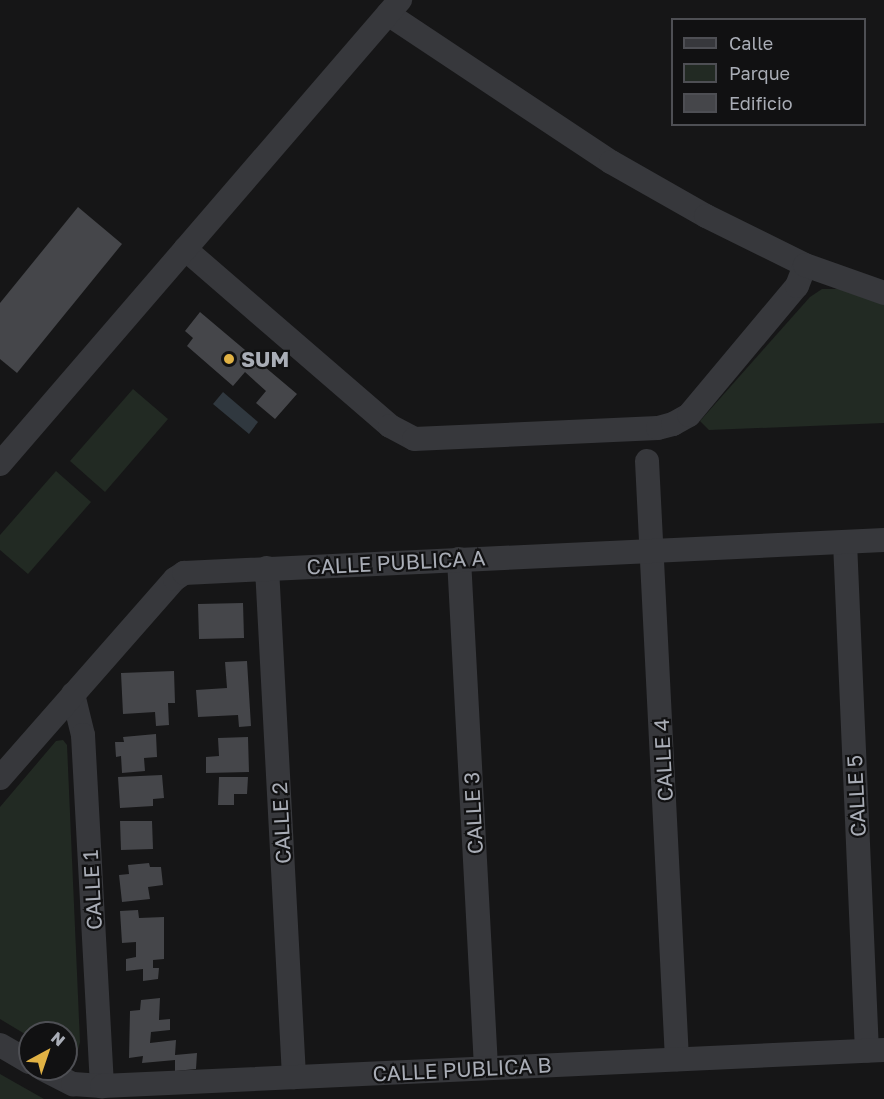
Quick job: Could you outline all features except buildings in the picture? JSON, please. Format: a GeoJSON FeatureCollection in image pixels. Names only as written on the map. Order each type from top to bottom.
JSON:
{"type":"FeatureCollection","features":[{"type":"Feature","properties":{"kind":"street"},"geometry":{"type":"LineString","coordinates":[[0,464],[394,7],[611,162],[705,216],[805,264],[884,292]]}},
{"type":"Feature","properties":{"kind":"street"},"geometry":{"type":"LineString","coordinates":[[186,249],[390,426],[414,439],[658,428],[673,424],[689,415],[797,286],[805,264]]}},
{"type":"Feature","properties":{"kind":"street","name":"CALLE 4"},"geometry":{"type":"LineString","coordinates":[[647,461],[677,1059]]}},
{"type":"Feature","properties":{"kind":"street","name":"CALLE PUBLICA A"},"geometry":{"type":"LineString","coordinates":[[0,778],[175,579],[183,573],[884,540]]}},
{"type":"Feature","properties":{"kind":"street","name":"CALLE 5"},"geometry":{"type":"LineString","coordinates":[[845,542],[876,1051]]}},
{"type":"Feature","properties":{"kind":"street","name":"CALLE 3"},"geometry":{"type":"LineString","coordinates":[[459,559],[486,1067]]}},
{"type":"Feature","properties":{"kind":"street","name":"CALLE 2"},"geometry":{"type":"LineString","coordinates":[[267,568],[294,1077]]}},
{"type":"Feature","properties":{"kind":"street","name":"CALLE 1"},"geometry":{"type":"LineString","coordinates":[[73,694],[83,729],[102,1086]]}},
{"type":"Feature","properties":{"kind":"street"},"geometry":{"type":"LineString","coordinates":[[0,1045],[18,1055]]}},
{"type":"Feature","properties":{"kind":"street","name":"CALLE PUBLICA B"},"geometry":{"type":"LineString","coordinates":[[66,1081],[72,1084],[102,1086],[876,1051]]}},
{"type":"Feature","properties":{"kind":"green space"},"geometry":{"type":"Polygon","coordinates":[[[822,289],[841,289],[884,304],[884,423],[709,430],[700,421],[810,297],[822,289]]]}},
{"type":"Feature","properties":{"kind":"green space"},"geometry":{"type":"Polygon","coordinates":[[[133,389],[168,419],[105,492],[70,461],[133,389]]]}},
{"type":"Feature","properties":{"kind":"green space"},"geometry":{"type":"Polygon","coordinates":[[[56,471],[91,502],[28,574],[0,550],[0,535],[56,471]]]}},
{"type":"Feature","properties":{"kind":"green space"},"geometry":{"type":"Polygon","coordinates":[[[63,740],[67,745],[80,1042],[78,1049],[78,1021],[18,1021],[18,1030],[0,1019],[0,807],[56,741],[63,740]]]}},
{"type":"Feature","properties":{"kind":"green space"},"geometry":{"type":"Polygon","coordinates":[[[0,1074],[44,1099],[0,1099],[0,1074]]]}},
{"type":"Feature","properties":{"kind":"shaded area"},"geometry":{"type":"Polygon","coordinates":[[[223,392],[258,422],[249,434],[213,404],[223,392]]]}},
{"type":"Feature","properties":{"kind":"place","name":"SUM"},"geometry":{"type":"Point","coordinates":[229,359]}}]}
